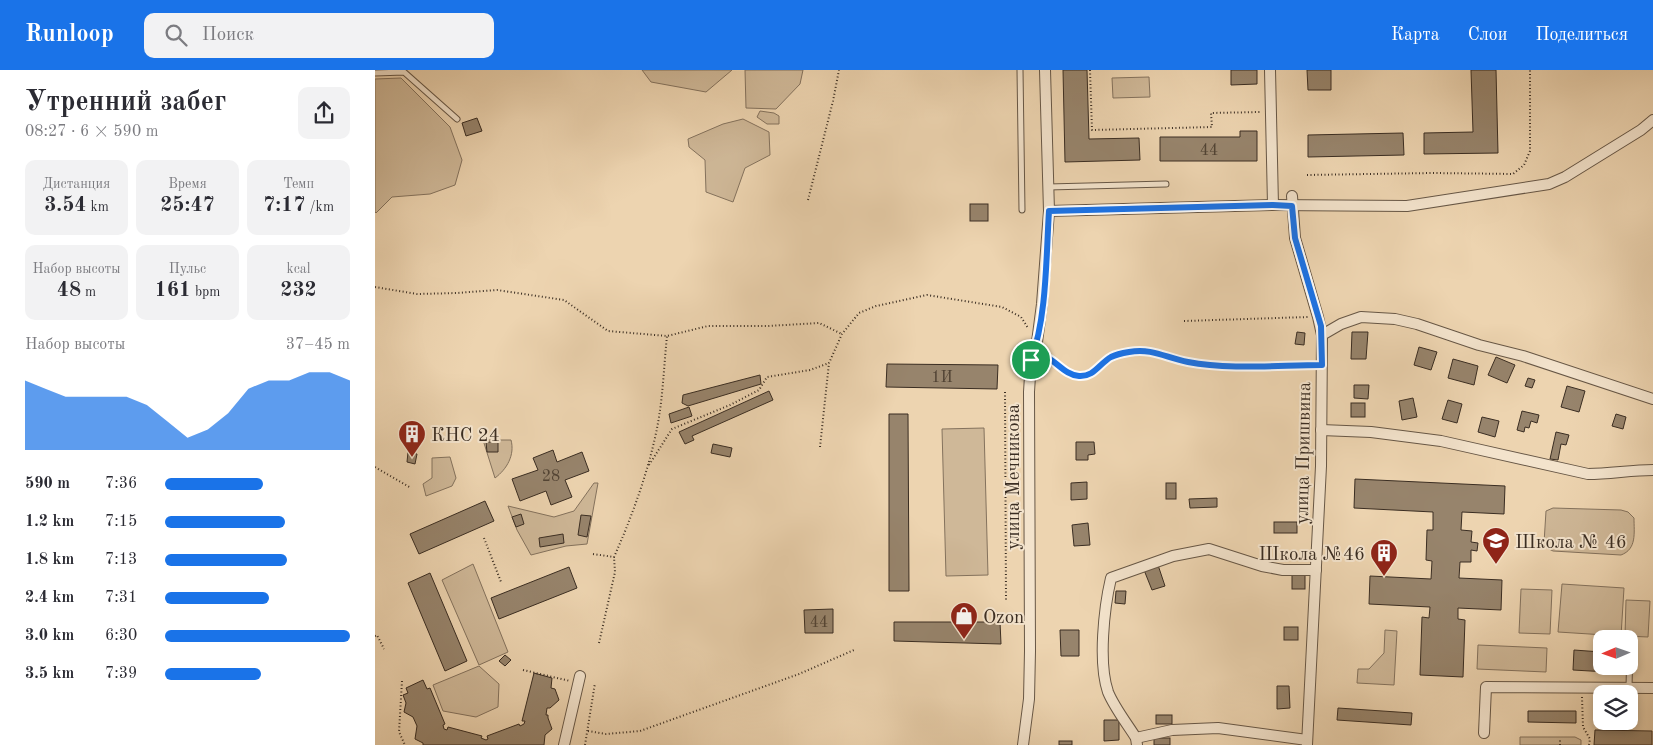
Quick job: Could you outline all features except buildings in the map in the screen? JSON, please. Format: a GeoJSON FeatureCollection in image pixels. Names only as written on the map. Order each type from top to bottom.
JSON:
{"type":"FeatureCollection","features":[{"type":"Feature","properties":{"kind":"street","name":"улица Мечникова"},"geometry":{"type":"LineString","coordinates":[[1023,745],[1029,700],[1030,651],[1029,392],[1031,360],[1037,342],[1042,304],[1049,211],[1045,70]]}},
{"type":"Feature","properties":{"kind":"street"},"geometry":{"type":"LineString","coordinates":[[1270,70],[1273,205]]}},
{"type":"Feature","properties":{"kind":"street"},"geometry":{"type":"LineString","coordinates":[[1049,211],[1273,205],[1292,201],[1407,206],[1549,184],[1565,177],[1641,130],[1653,120]]}},
{"type":"Feature","properties":{"kind":"street","name":"улица Пришвина"},"geometry":{"type":"LineString","coordinates":[[1292,201],[1295,238],[1322,335],[1321,466],[1307,743]]}},
{"type":"Feature","properties":{"kind":"street"},"geometry":{"type":"LineString","coordinates":[[1322,335],[1341,324],[1361,317],[1395,319],[1417,324],[1479,345],[1523,356],[1653,399]]}},
{"type":"Feature","properties":{"kind":"street"},"geometry":{"type":"LineString","coordinates":[[1321,430],[1371,432],[1441,441],[1588,474],[1653,470]]}},
{"type":"Feature","properties":{"kind":"street"},"geometry":{"type":"LineString","coordinates":[[1307,743],[1218,728],[1172,730],[1137,742],[1109,694],[1102,656],[1108,590],[1111,578],[1173,556],[1209,549],[1262,566],[1283,570],[1316,570]]}},
{"type":"Feature","properties":{"kind":"street"},"geometry":{"type":"LineString","coordinates":[[564,745],[580,676]]}},
{"type":"Feature","properties":{"kind":"street"},"geometry":{"type":"LineString","coordinates":[[1484,733],[1485,687],[1593,687]]}},
{"type":"Feature","properties":{"kind":"street"},"geometry":{"type":"LineString","coordinates":[[1638,687],[1653,688]]}},
{"type":"Feature","properties":{"kind":"lane"},"geometry":{"type":"LineString","coordinates":[[1020,70],[1022,210]]}},
{"type":"Feature","properties":{"kind":"lane"},"geometry":{"type":"LineString","coordinates":[[375,73],[404,72],[457,118]]}},
{"type":"Feature","properties":{"kind":"lane"},"geometry":{"type":"LineString","coordinates":[[1048,187],[1166,184]]}},
{"type":"Feature","properties":{"kind":"path"},"geometry":{"type":"LineString","coordinates":[[808,200],[839,70]]}},
{"type":"Feature","properties":{"kind":"path"},"geometry":{"type":"LineString","coordinates":[[1090,70],[1092,130],[1212,127],[1211,113],[1271,112]]}},
{"type":"Feature","properties":{"kind":"path"},"geometry":{"type":"LineString","coordinates":[[1307,175],[1513,174],[1524,165],[1530,151],[1530,70]]}},
{"type":"Feature","properties":{"kind":"path"},"geometry":{"type":"LineString","coordinates":[[375,288],[417,294],[497,290],[564,300],[608,331],[667,336],[708,326],[768,326],[819,323],[842,334]]}},
{"type":"Feature","properties":{"kind":"path"},"geometry":{"type":"LineString","coordinates":[[820,447],[829,363],[842,334],[859,314],[876,306],[927,295],[1003,307],[1021,317],[1029,329]]}},
{"type":"Feature","properties":{"kind":"path"},"geometry":{"type":"LineString","coordinates":[[1183,321],[1318,317]]}},
{"type":"Feature","properties":{"kind":"path"},"geometry":{"type":"LineString","coordinates":[[599,643],[615,572],[614,558],[648,467],[658,423],[667,336]]}},
{"type":"Feature","properties":{"kind":"path"},"geometry":{"type":"LineString","coordinates":[[1031,360],[1036,355],[1045,356],[1067,372],[1077,376],[1089,376],[1110,357],[1128,352],[1152,351],[1188,362],[1242,366],[1322,365]]}},
{"type":"Feature","properties":{"kind":"path"},"geometry":{"type":"LineString","coordinates":[[648,467],[672,429],[730,405],[759,390],[767,377],[810,370],[829,363]]}},
{"type":"Feature","properties":{"kind":"path"},"geometry":{"type":"LineString","coordinates":[[1005,392],[1006,601]]}},
{"type":"Feature","properties":{"kind":"path"},"geometry":{"type":"LineString","coordinates":[[375,467],[411,488]]}},
{"type":"Feature","properties":{"kind":"path"},"geometry":{"type":"LineString","coordinates":[[484,538],[501,582]]}},
{"type":"Feature","properties":{"kind":"path"},"geometry":{"type":"LineString","coordinates":[[593,554],[614,558]]}},
{"type":"Feature","properties":{"kind":"path"},"geometry":{"type":"LineString","coordinates":[[375,636],[377,635],[384,649]]}},
{"type":"Feature","properties":{"kind":"path"},"geometry":{"type":"LineString","coordinates":[[588,731],[606,734],[640,731],[774,683],[854,650]]}},
{"type":"Feature","properties":{"kind":"path"},"geometry":{"type":"LineString","coordinates":[[523,670],[556,676],[571,681],[573,685]]}},
{"type":"Feature","properties":{"kind":"path"},"geometry":{"type":"LineString","coordinates":[[403,681],[399,732],[405,745]]}},
{"type":"Feature","properties":{"kind":"path"},"geometry":{"type":"LineString","coordinates":[[585,745],[595,683]]}},
{"type":"Feature","properties":{"kind":"path"},"geometry":{"type":"LineString","coordinates":[[1581,687],[1583,727],[1590,739],[1589,745]]}},
{"type":"Feature","properties":{"kind":"path"},"geometry":{"type":"LineString","coordinates":[[1560,738],[1560,745]]}},
{"type":"Feature","properties":{"kind":"shaded area"},"geometry":{"type":"Polygon","coordinates":[[[642,70],[732,70],[706,92],[651,82],[642,70]]]}},
{"type":"Feature","properties":{"kind":"shaded area"},"geometry":{"type":"Polygon","coordinates":[[[745,70],[803,70],[800,84],[776,109],[746,108],[745,70]]]}},
{"type":"Feature","properties":{"kind":"shaded area"},"geometry":{"type":"Polygon","coordinates":[[[1149,77],[1150,97],[1113,98],[1112,78],[1149,77]]]}},
{"type":"Feature","properties":{"kind":"shaded area"},"geometry":{"type":"Polygon","coordinates":[[[401,78],[450,127],[462,160],[455,185],[430,194],[392,197],[376,213],[375,79],[401,78]]]}},
{"type":"Feature","properties":{"kind":"shaded area"},"geometry":{"type":"Polygon","coordinates":[[[760,111],[774,113],[779,116],[779,124],[767,124],[757,117],[760,111]]]}},
{"type":"Feature","properties":{"kind":"shaded area"},"geometry":{"type":"Polygon","coordinates":[[[743,119],[769,132],[770,155],[745,168],[733,202],[706,192],[705,160],[689,147],[688,139],[723,124],[743,119]]]}},
{"type":"Feature","properties":{"kind":"shaded area"},"geometry":{"type":"Polygon","coordinates":[[[984,428],[988,575],[946,576],[942,429],[984,428]]]}},
{"type":"Feature","properties":{"kind":"shaded area"},"geometry":{"type":"Polygon","coordinates":[[[483,440],[511,440],[512,451],[509,461],[495,478],[483,440]]]}},
{"type":"Feature","properties":{"kind":"shaded area"},"geometry":{"type":"Polygon","coordinates":[[[450,457],[456,478],[452,486],[426,496],[423,484],[432,478],[432,458],[450,457]]]}},
{"type":"Feature","properties":{"kind":"shaded area"},"geometry":{"type":"Polygon","coordinates":[[[594,483],[598,483],[587,544],[566,546],[531,555],[517,530],[508,506],[554,517],[574,511],[594,483]]]}},
{"type":"Feature","properties":{"kind":"shaded area"},"geometry":{"type":"Polygon","coordinates":[[[1553,508],[1621,510],[1628,512],[1634,518],[1634,535],[1630,549],[1621,555],[1553,551],[1545,547],[1546,511],[1553,508]]]}},
{"type":"Feature","properties":{"kind":"shaded area"},"geometry":{"type":"Polygon","coordinates":[[[473,564],[508,652],[479,665],[442,580],[473,564]]]}},
{"type":"Feature","properties":{"kind":"shaded area"},"geometry":{"type":"Polygon","coordinates":[[[1562,584],[1624,588],[1621,630],[1593,630],[1593,634],[1558,632],[1562,584]]]}},
{"type":"Feature","properties":{"kind":"shaded area"},"geometry":{"type":"Polygon","coordinates":[[[1521,589],[1552,590],[1550,634],[1519,633],[1521,589]]]}},
{"type":"Feature","properties":{"kind":"shaded area"},"geometry":{"type":"Polygon","coordinates":[[[1626,600],[1650,601],[1648,637],[1638,637],[1638,630],[1625,630],[1626,600]]]}},
{"type":"Feature","properties":{"kind":"shaded area"},"geometry":{"type":"Polygon","coordinates":[[[1385,630],[1397,631],[1394,685],[1357,683],[1358,669],[1369,669],[1384,653],[1385,630]]]}},
{"type":"Feature","properties":{"kind":"shaded area"},"geometry":{"type":"Polygon","coordinates":[[[1478,645],[1547,648],[1546,672],[1477,669],[1478,645]]]}},
{"type":"Feature","properties":{"kind":"shaded area"},"geometry":{"type":"Polygon","coordinates":[[[479,666],[499,684],[498,707],[476,717],[443,711],[433,685],[479,666]]]}},
{"type":"Feature","properties":{"kind":"shaded area"},"geometry":{"type":"Polygon","coordinates":[[[1520,737],[1575,737],[1581,740],[1581,745],[1520,745],[1520,737]]]}},
{"type":"Feature","properties":{"kind":"place","name":"КНС 24"},"geometry":{"type":"Point","coordinates":[412,458]}},
{"type":"Feature","properties":{"kind":"place","name":"Школа № 46"},"geometry":{"type":"Point","coordinates":[1496,565]}},
{"type":"Feature","properties":{"kind":"place","name":"Школа №46"},"geometry":{"type":"Point","coordinates":[1384,577]}},
{"type":"Feature","properties":{"kind":"place","name":"Ozon"},"geometry":{"type":"Point","coordinates":[964,640]}},
{"type":"Feature","properties":{"kind":"route"},"geometry":{"type":"LineString","coordinates":[[1292,206],[1295,238],[1321,326],[1322,365],[1242,366],[1188,362],[1152,351],[1128,352],[1110,357],[1089,376],[1077,376],[1067,372],[1045,356],[1036,355],[1031,360],[1037,342],[1042,304],[1049,211],[1292,206]]}}]}
